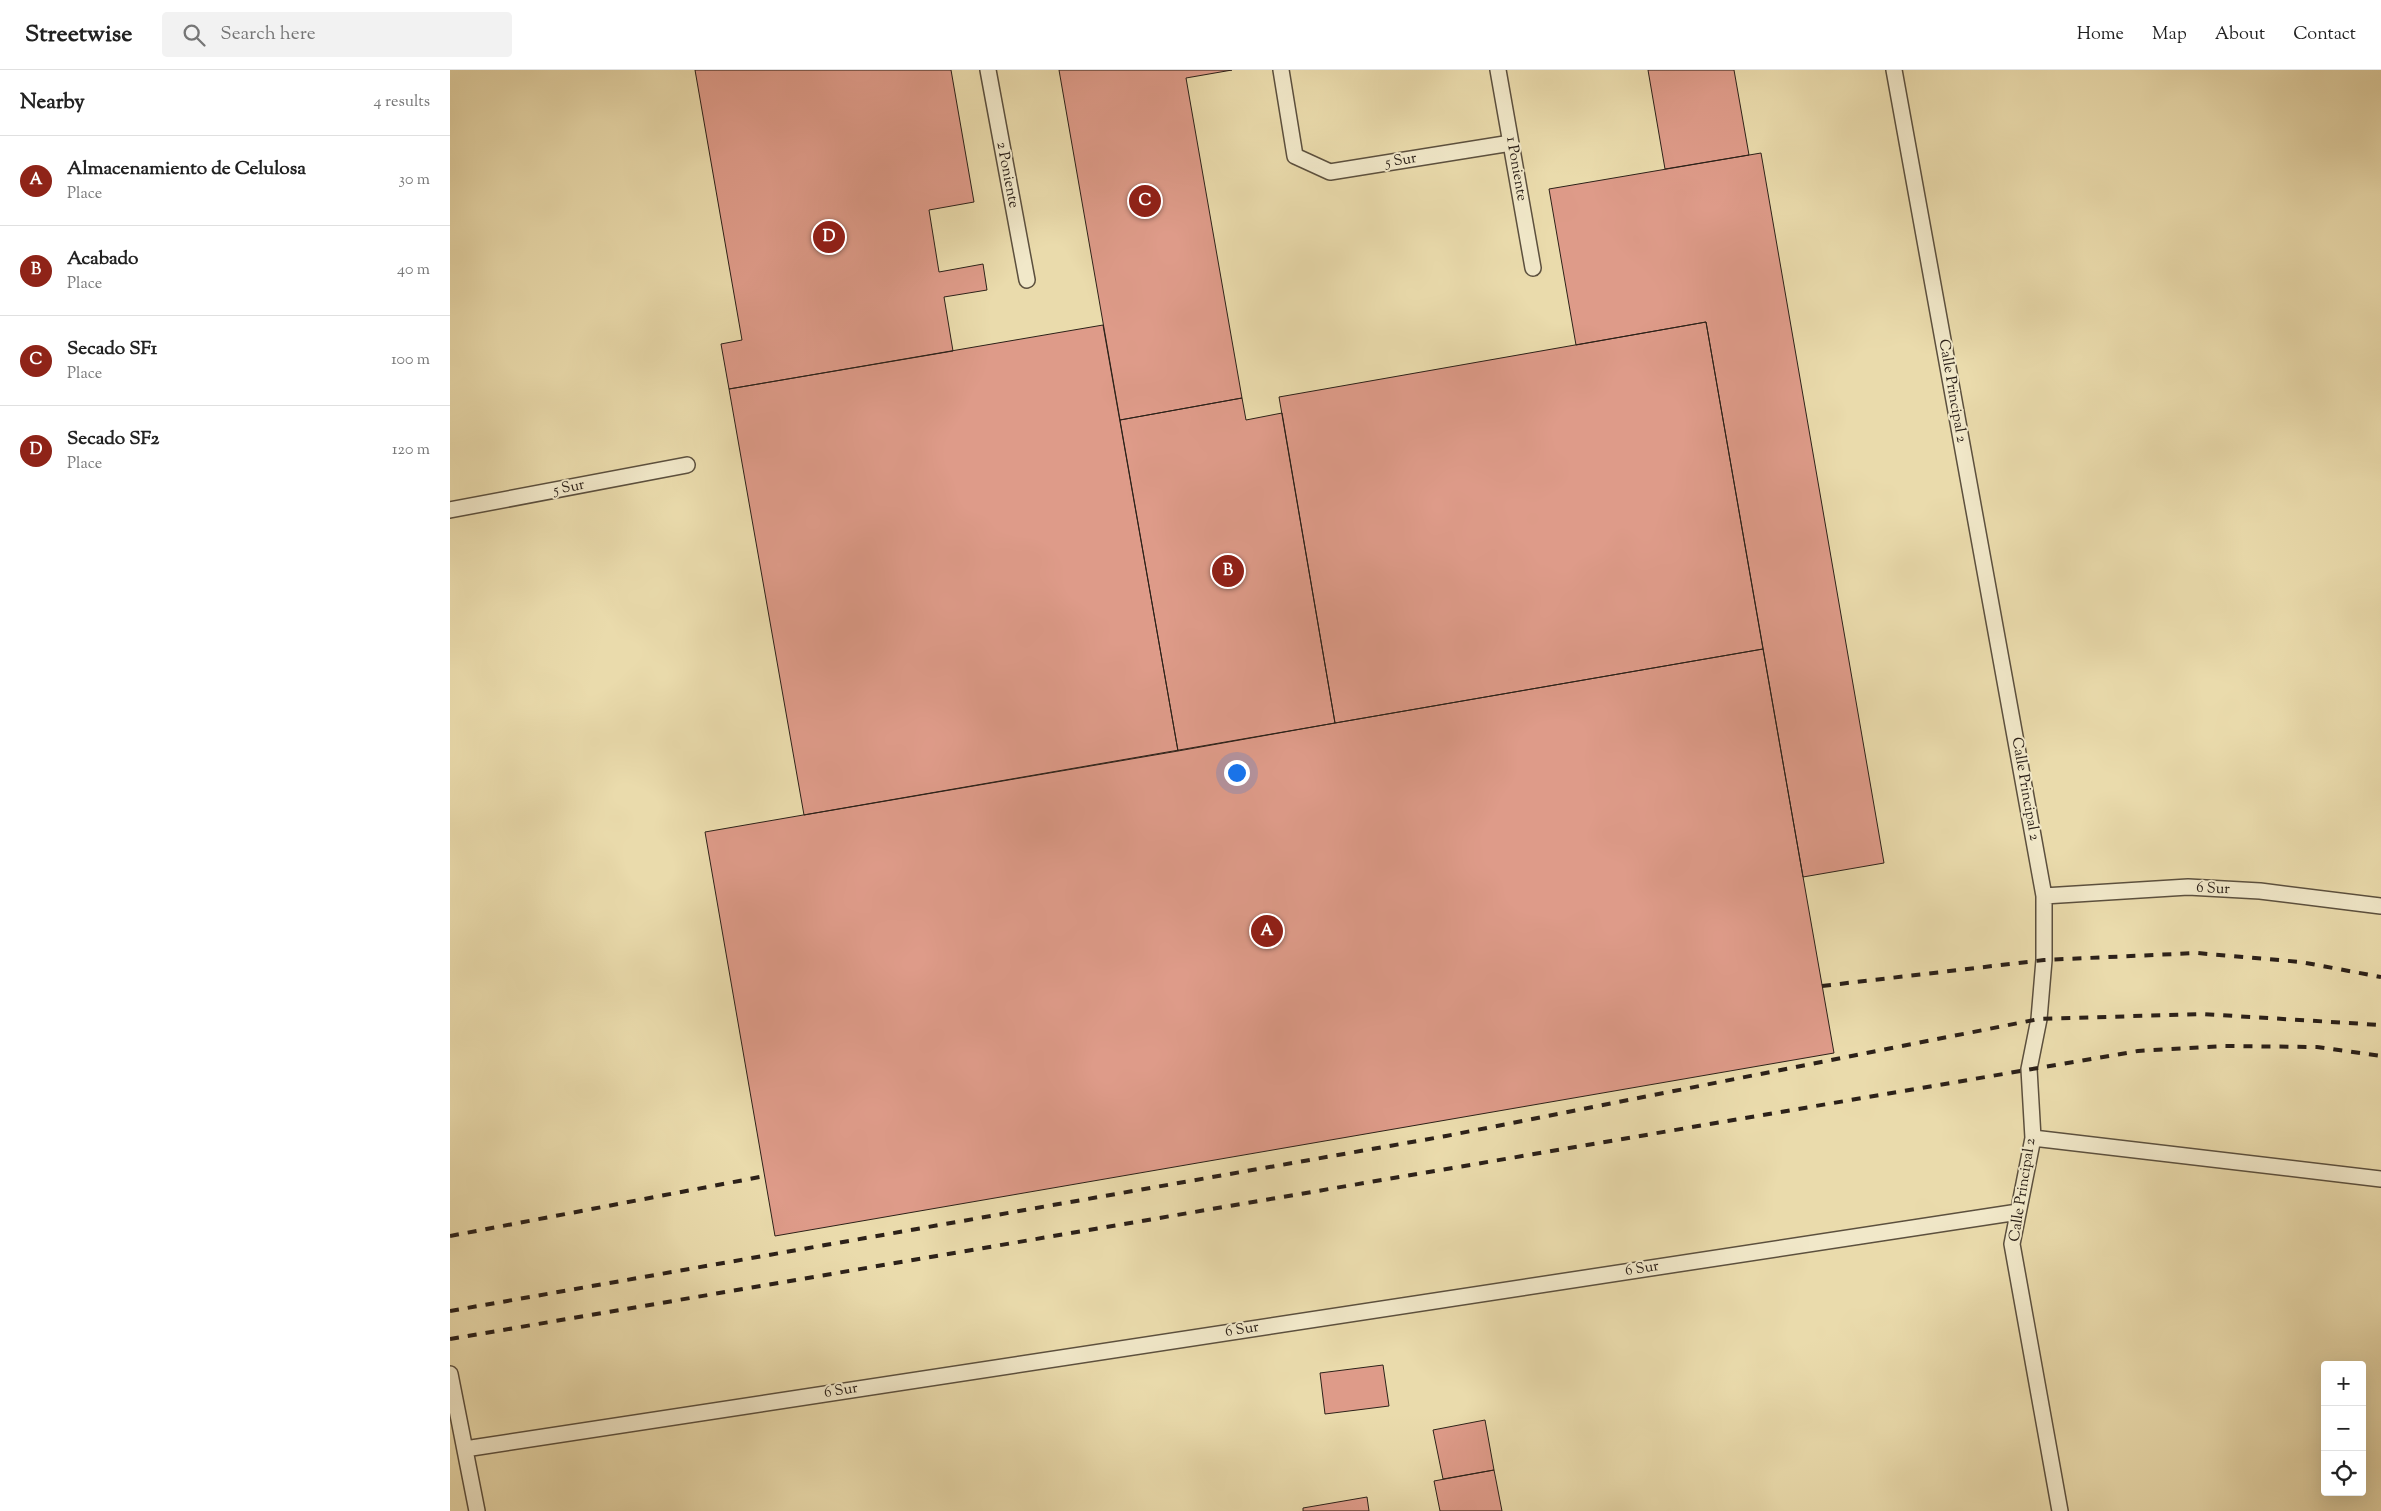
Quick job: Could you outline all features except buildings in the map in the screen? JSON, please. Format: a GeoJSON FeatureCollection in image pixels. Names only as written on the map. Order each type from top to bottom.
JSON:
{"type":"FeatureCollection","features":[{"type":"Feature","properties":{"kind":"lane","name":"2 Poniente"},"geometry":{"type":"LineString","coordinates":[[988,70],[1027,280]]}},
{"type":"Feature","properties":{"kind":"lane","name":"5 Sur"},"geometry":{"type":"LineString","coordinates":[[1281,70],[1295,156],[1330,172],[1511,143]]}},
{"type":"Feature","properties":{"kind":"lane","name":"1 Poniente"},"geometry":{"type":"LineString","coordinates":[[1498,70],[1533,268]]}},
{"type":"Feature","properties":{"kind":"lane","name":"Calle Principal 2"},"geometry":{"type":"LineString","coordinates":[[1894,70],[2044,896],[2044,960],[2038,1019],[2030,1069],[2033,1138],[2012,1244],[2060,1511]]}},
{"type":"Feature","properties":{"kind":"lane","name":"5 Sur"},"geometry":{"type":"LineString","coordinates":[[450,510],[687,465]]}},
{"type":"Feature","properties":{"kind":"lane","name":"6 Sur"},"geometry":{"type":"LineString","coordinates":[[2044,896],[2188,887],[2260,891],[2381,906]]}},
{"type":"Feature","properties":{"kind":"lane"},"geometry":{"type":"LineString","coordinates":[[2033,1138],[2381,1179]]}},
{"type":"Feature","properties":{"kind":"lane","name":"6 Sur"},"geometry":{"type":"LineString","coordinates":[[465,1448],[2018,1212]]}},
{"type":"Feature","properties":{"kind":"lane"},"geometry":{"type":"LineString","coordinates":[[450,1374],[477,1511]]}},
{"type":"Feature","properties":{"kind":"railway"},"geometry":{"type":"LineString","coordinates":[[1822,986],[2044,960],[2197,953],[2301,962],[2381,977]]}},
{"type":"Feature","properties":{"kind":"railway"},"geometry":{"type":"LineString","coordinates":[[450,1311],[1446,1136],[2039,1019],[2202,1014],[2381,1025]]}},
{"type":"Feature","properties":{"kind":"railway"},"geometry":{"type":"LineString","coordinates":[[450,1339],[2138,1051],[2224,1046],[2317,1047],[2381,1056]]}},
{"type":"Feature","properties":{"kind":"railway"},"geometry":{"type":"LineString","coordinates":[[450,1236],[765,1176]]}},
{"type":"Feature","properties":{"kind":"place","name":"Secado SF1"},"geometry":{"type":"Point","coordinates":[1145,201]}},
{"type":"Feature","properties":{"kind":"place","name":"Secado SF2"},"geometry":{"type":"Point","coordinates":[829,237]}},
{"type":"Feature","properties":{"kind":"place","name":"Acabado"},"geometry":{"type":"Point","coordinates":[1228,571]}},
{"type":"Feature","properties":{"kind":"place","name":"Almacenamiento de Celulosa"},"geometry":{"type":"Point","coordinates":[1267,931]}}]}
